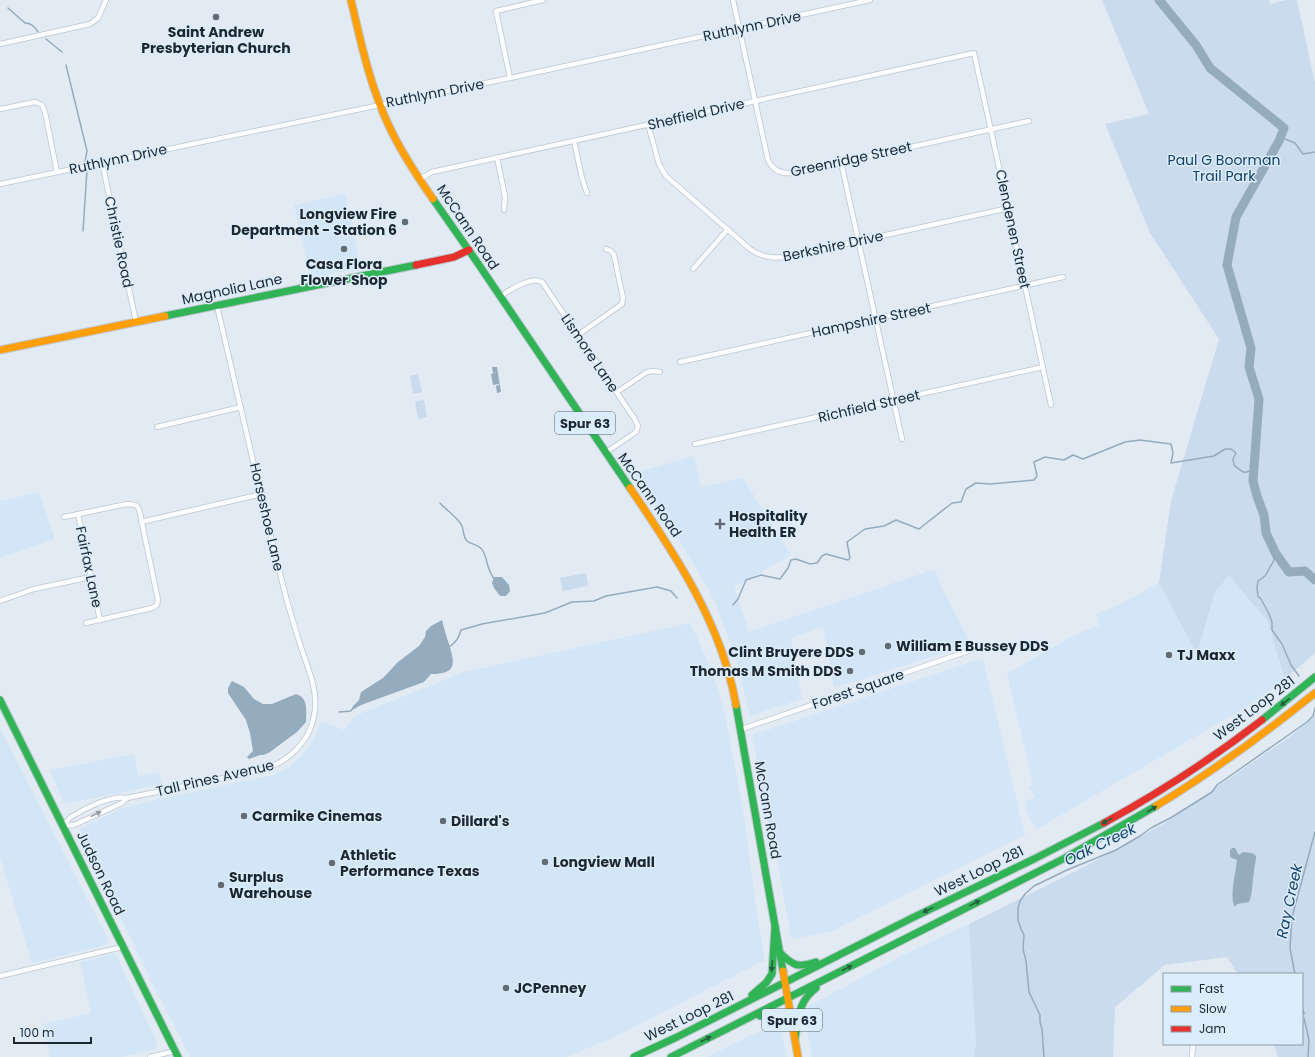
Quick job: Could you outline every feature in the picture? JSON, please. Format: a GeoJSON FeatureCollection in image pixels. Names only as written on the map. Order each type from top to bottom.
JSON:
{"type":"FeatureCollection","features":[{"type":"Feature","properties":{"kind":"main road","name":"McCann Road"},"geometry":{"type":"LineString","coordinates":[[351,0],[365,63],[379,105],[398,144],[420,179],[605,453],[673,551],[701,601],[714,628],[735,696],[742,729],[798,1057]]}},
{"type":"Feature","properties":{"kind":"main road","name":"Magnolia Lane"},"geometry":{"type":"LineString","coordinates":[[0,350],[454,257],[469,250]]}},
{"type":"Feature","properties":{"kind":"main road","name":"West Loop 281"},"geometry":{"type":"LineString","coordinates":[[634,1057],[1098,826],[1152,795],[1230,743],[1267,716],[1315,677]]}},
{"type":"Feature","properties":{"kind":"main road","name":"West Loop 281"},"geometry":{"type":"LineString","coordinates":[[671,1057],[1098,840],[1171,798],[1241,750],[1315,693]]}},
{"type":"Feature","properties":{"kind":"main road","name":"Judson Road"},"geometry":{"type":"LineString","coordinates":[[0,700],[3,712],[63,826],[176,1054]]}},
{"type":"Feature","properties":{"kind":"main road"},"geometry":{"type":"LineString","coordinates":[[1171,798],[1184,782],[1228,753],[1230,743]]}},
{"type":"Feature","properties":{"kind":"main road"},"geometry":{"type":"LineString","coordinates":[[1007,887],[1005,882],[1006,879],[1038,864],[1044,854]]}},
{"type":"Feature","properties":{"kind":"main road"},"geometry":{"type":"LineString","coordinates":[[930,926],[933,918],[958,905],[960,901],[960,894]]}},
{"type":"Feature","properties":{"kind":"main road"},"geometry":{"type":"LineString","coordinates":[[738,1006],[765,985],[770,978],[775,927]]}},
{"type":"Feature","properties":{"kind":"main road"},"geometry":{"type":"LineString","coordinates":[[780,953],[792,964],[798,967],[836,956]]}},
{"type":"Feature","properties":{"kind":"main road"},"geometry":{"type":"LineString","coordinates":[[795,1038],[803,1001],[807,995],[828,978]]}},
{"type":"Feature","properties":{"kind":"main road"},"geometry":{"type":"LineString","coordinates":[[743,1020],[776,1013],[781,1015],[793,1026]]}},
{"type":"Feature","properties":{"kind":"street"},"geometry":{"type":"LineString","coordinates":[[0,44],[90,24],[98,18],[106,0]]}},
{"type":"Feature","properties":{"kind":"street"},"geometry":{"type":"LineString","coordinates":[[510,78],[496,10],[543,0]]}},
{"type":"Feature","properties":{"kind":"street","name":"Greenridge Street"},"geometry":{"type":"LineString","coordinates":[[733,0],[768,160],[772,167],[785,174],[1029,121]]}},
{"type":"Feature","properties":{"kind":"street","name":"Ruthlynn Drive"},"geometry":{"type":"LineString","coordinates":[[0,184],[510,78],[870,0]]}},
{"type":"Feature","properties":{"kind":"street","name":"Sheffield Drive"},"geometry":{"type":"LineString","coordinates":[[420,179],[432,172],[974,53]]}},
{"type":"Feature","properties":{"kind":"street","name":"Clendenen Street"},"geometry":{"type":"LineString","coordinates":[[974,53],[1052,405]]}},
{"type":"Feature","properties":{"kind":"street"},"geometry":{"type":"LineString","coordinates":[[0,109],[35,102],[42,105],[45,112],[57,172]]}},
{"type":"Feature","properties":{"kind":"street","name":"Berkshire Drive"},"geometry":{"type":"LineString","coordinates":[[648,124],[659,164],[664,174],[750,249],[766,257],[790,256],[1008,208]]}},
{"type":"Feature","properties":{"kind":"street"},"geometry":{"type":"LineString","coordinates":[[574,141],[582,178],[587,193]]}},
{"type":"Feature","properties":{"kind":"street"},"geometry":{"type":"LineString","coordinates":[[497,158],[505,197],[504,210]]}},
{"type":"Feature","properties":{"kind":"street","name":"Christie Road"},"geometry":{"type":"LineString","coordinates":[[102,162],[136,322]]}},
{"type":"Feature","properties":{"kind":"street"},"geometry":{"type":"LineString","coordinates":[[842,162],[902,438]]}},
{"type":"Feature","properties":{"kind":"street"},"geometry":{"type":"LineString","coordinates":[[693,269],[728,229]]}},
{"type":"Feature","properties":{"kind":"street"},"geometry":{"type":"LineString","coordinates":[[578,335],[622,304],[623,298],[614,255],[611,251],[606,249]]}},
{"type":"Feature","properties":{"kind":"street","name":"Hampshire Street"},"geometry":{"type":"LineString","coordinates":[[680,362],[1063,277]]}},
{"type":"Feature","properties":{"kind":"street","name":"Lismore Lane"},"geometry":{"type":"LineString","coordinates":[[500,296],[520,285],[534,280],[540,281],[617,392],[634,418],[638,429],[636,432],[605,453]]}},
{"type":"Feature","properties":{"kind":"street","name":"Horseshoe Lane"},"geometry":{"type":"LineString","coordinates":[[217,306],[287,599],[314,691],[315,707],[311,728]]}},
{"type":"Feature","properties":{"kind":"street","name":"Richfield Street"},"geometry":{"type":"LineString","coordinates":[[695,444],[1043,367]]}},
{"type":"Feature","properties":{"kind":"street"},"geometry":{"type":"LineString","coordinates":[[617,392],[645,373],[653,371],[660,372]]}},
{"type":"Feature","properties":{"kind":"street"},"geometry":{"type":"LineString","coordinates":[[157,427],[241,408]]}},
{"type":"Feature","properties":{"kind":"street"},"geometry":{"type":"LineString","coordinates":[[141,522],[262,494]]}},
{"type":"Feature","properties":{"kind":"street"},"geometry":{"type":"LineString","coordinates":[[64,517],[127,504],[134,504],[138,507],[159,602],[152,608],[86,623]]}},
{"type":"Feature","properties":{"kind":"street","name":"Fairfax Lane"},"geometry":{"type":"LineString","coordinates":[[78,514],[100,620]]}},
{"type":"Feature","properties":{"kind":"street"},"geometry":{"type":"LineString","coordinates":[[0,601],[34,589],[92,577]]}},
{"type":"Feature","properties":{"kind":"street","name":"Forest Square"},"geometry":{"type":"LineString","coordinates":[[742,729],[974,648]]}},
{"type":"Feature","properties":{"kind":"street","name":"Tall Pines Avenue"},"geometry":{"type":"LineString","coordinates":[[63,826],[70,818],[92,806],[120,797],[127,798],[257,771],[273,766],[284,760],[296,750],[311,728]]}},
{"type":"Feature","properties":{"kind":"street","name":"Tall Pines Avenue"},"geometry":{"type":"LineString","coordinates":[[63,826],[74,825],[122,802],[127,798]]}},
{"type":"Feature","properties":{"kind":"street"},"geometry":{"type":"LineString","coordinates":[[0,976],[122,946]]}},
{"type":"Feature","properties":{"kind":"street"},"geometry":{"type":"LineString","coordinates":[[1192,1057],[1193,1045]]}},
{"type":"Feature","properties":{"kind":"street"},"geometry":{"type":"LineString","coordinates":[[150,1057],[176,1054]]}},
{"type":"Feature","properties":{"kind":"shaded area"},"geometry":{"type":"Polygon","coordinates":[[[345,194],[361,268],[311,278],[294,205],[345,194]]]}},
{"type":"Feature","properties":{"kind":"shaded area"},"geometry":{"type":"Polygon","coordinates":[[[492,367],[497,367],[501,392],[497,393],[496,386],[499,384],[493,385],[491,374],[497,372],[493,373],[492,367]]]}},
{"type":"Feature","properties":{"kind":"shaded area"},"geometry":{"type":"Polygon","coordinates":[[[694,456],[701,487],[743,478],[791,555],[734,587],[749,632],[935,569],[941,586],[971,644],[834,688],[823,627],[791,638],[802,699],[750,716],[736,659],[715,602],[697,569],[635,473],[694,456]]]}},
{"type":"Feature","properties":{"kind":"shaded area"},"geometry":{"type":"Polygon","coordinates":[[[39,492],[55,539],[0,558],[0,501],[39,492]]]}},
{"type":"Feature","properties":{"kind":"shaded area"},"geometry":{"type":"Polygon","coordinates":[[[1229,576],[1267,620],[1285,679],[1243,709],[1037,829],[1026,812],[1025,802],[1035,796],[1029,787],[1032,785],[1031,775],[1007,674],[1070,637],[1099,625],[1096,614],[1120,604],[1159,583],[1197,653],[1215,592],[1229,576]]]}},
{"type":"Feature","properties":{"kind":"shaded area"},"geometry":{"type":"Polygon","coordinates":[[[494,577],[502,577],[509,585],[510,591],[506,596],[500,596],[494,588],[492,583],[494,577]]]}},
{"type":"Feature","properties":{"kind":"shaded area"},"geometry":{"type":"Polygon","coordinates":[[[442,620],[453,662],[450,670],[439,674],[431,674],[424,682],[361,705],[351,711],[353,706],[359,700],[361,692],[383,678],[398,662],[419,646],[425,637],[426,631],[431,626],[442,620]]]}},
{"type":"Feature","properties":{"kind":"shaded area","name":"Longview Mall"},"geometry":{"type":"Polygon","coordinates":[[[690,623],[713,672],[725,715],[743,808],[765,960],[610,1039],[566,1057],[190,1057],[142,962],[79,829],[120,809],[273,775],[290,767],[304,753],[314,738],[321,722],[345,730],[353,718],[357,715],[464,672],[690,623]]]}},
{"type":"Feature","properties":{"kind":"shaded area"},"geometry":{"type":"Polygon","coordinates":[[[983,658],[1025,835],[830,932],[791,939],[777,858],[769,832],[752,735],[983,658]]]}},
{"type":"Feature","properties":{"kind":"shaded area"},"geometry":{"type":"Polygon","coordinates":[[[232,681],[244,687],[254,699],[263,704],[272,704],[296,694],[300,696],[306,705],[306,722],[297,732],[270,752],[249,759],[247,757],[253,751],[250,733],[246,720],[228,693],[228,688],[232,681]]]}},
{"type":"Feature","properties":{"kind":"shaded area"},"geometry":{"type":"Polygon","coordinates":[[[0,728],[109,941],[105,945],[32,963],[0,857],[0,728]]]}},
{"type":"Feature","properties":{"kind":"shaded area"},"geometry":{"type":"Polygon","coordinates":[[[134,754],[138,776],[159,772],[162,784],[64,804],[50,770],[134,754]]]}},
{"type":"Feature","properties":{"kind":"shaded area"},"geometry":{"type":"Polygon","coordinates":[[[1235,848],[1239,855],[1243,852],[1252,853],[1256,856],[1252,891],[1249,902],[1237,904],[1235,907],[1233,903],[1233,891],[1237,860],[1230,857],[1230,850],[1235,848]]]}},
{"type":"Feature","properties":{"kind":"shaded area"},"geometry":{"type":"Polygon","coordinates":[[[969,924],[976,1044],[974,1057],[812,1057],[804,1012],[807,1007],[903,955],[969,924]]]}},
{"type":"Feature","properties":{"kind":"shaded area"},"geometry":{"type":"Polygon","coordinates":[[[115,953],[157,1042],[156,1049],[120,1057],[50,1057],[43,1024],[91,1013],[80,962],[115,953]]]}},
{"type":"Feature","properties":{"kind":"shaded area"},"geometry":{"type":"Polygon","coordinates":[[[770,1026],[781,1031],[787,1057],[706,1057],[770,1026]]]}},
{"type":"Feature","properties":{"kind":"green space","name":"Paul G Boorman Trail Park"},"geometry":{"type":"Polygon","coordinates":[[[1102,0],[1269,0],[1270,4],[1286,0],[1297,0],[1315,83],[1315,653],[1285,679],[1267,620],[1229,576],[1215,592],[1197,654],[1159,583],[1171,501],[1219,339],[1150,233],[1105,124],[1149,114],[1102,0]]]}},
{"type":"Feature","properties":{"kind":"green space"},"geometry":{"type":"Polygon","coordinates":[[[418,374],[422,392],[413,394],[410,376],[418,374]]]}},
{"type":"Feature","properties":{"kind":"green space"},"geometry":{"type":"Polygon","coordinates":[[[424,400],[427,417],[418,419],[415,401],[424,400]]]}},
{"type":"Feature","properties":{"kind":"green space"},"geometry":{"type":"Polygon","coordinates":[[[586,573],[588,586],[563,591],[560,578],[586,573]]]}},
{"type":"Feature","properties":{"kind":"green space"},"geometry":{"type":"Polygon","coordinates":[[[1315,716],[1315,1057],[1278,1057],[1274,1045],[1303,1045],[1303,973],[1237,973],[1227,957],[1165,965],[1115,1007],[1113,1057],[974,1057],[976,1044],[969,924],[1082,868],[1163,824],[1291,736],[1315,716]]]}},
{"type":"Feature","properties":{"kind":"waterway"},"geometry":{"type":"LineString","coordinates":[[1159,0],[1196,45],[1210,68],[1284,128],[1279,141],[1236,217],[1227,265],[1251,348],[1249,367],[1259,399],[1253,481],[1264,515],[1266,533],[1276,554],[1289,572],[1305,571],[1315,580]]}},
{"type":"Feature","properties":{"kind":"waterway"},"geometry":{"type":"LineString","coordinates":[[8,8],[25,23],[36,28],[38,32]]}},
{"type":"Feature","properties":{"kind":"waterway"},"geometry":{"type":"LineString","coordinates":[[46,39],[62,52]]}},
{"type":"Feature","properties":{"kind":"waterway"},"geometry":{"type":"LineString","coordinates":[[66,65],[87,151],[85,162]]}},
{"type":"Feature","properties":{"kind":"waterway"},"geometry":{"type":"LineString","coordinates":[[1282,133],[1285,139],[1295,143],[1303,154],[1315,152]]}},
{"type":"Feature","properties":{"kind":"waterway"},"geometry":{"type":"LineString","coordinates":[[83,231],[87,170]]}},
{"type":"Feature","properties":{"kind":"waterway"},"geometry":{"type":"LineString","coordinates":[[733,605],[738,599],[746,580],[761,575],[780,579],[788,568],[791,560],[796,559],[810,564],[817,563],[822,556],[826,554],[848,560],[850,558],[847,542],[865,529],[884,526],[896,520],[919,529],[952,503],[961,502],[966,489],[976,483],[990,484],[1034,480],[1037,476],[1034,462],[1045,457],[1064,460],[1073,455],[1083,459],[1125,442],[1140,440],[1171,444],[1173,453],[1171,463],[1214,456],[1225,449],[1231,449],[1236,453],[1233,459],[1234,465],[1240,470],[1248,472],[1255,468]]}},
{"type":"Feature","properties":{"kind":"waterway"},"geometry":{"type":"LineString","coordinates":[[440,503],[460,523],[467,541],[480,547],[483,551],[490,572],[495,580]]}},
{"type":"Feature","properties":{"kind":"waterway","name":"Oak Creek"},"geometry":{"type":"LineString","coordinates":[[1276,554],[1265,576],[1258,581],[1258,596],[1269,614],[1272,622],[1272,630],[1282,644],[1291,665],[1299,676]]}},
{"type":"Feature","properties":{"kind":"waterway"},"geometry":{"type":"LineString","coordinates":[[449,647],[457,640],[461,630],[482,624],[545,613],[572,602],[594,601],[606,596],[657,587],[671,591],[677,598]]}},
{"type":"Feature","properties":{"kind":"waterway","name":"Oak Creek"},"geometry":{"type":"LineString","coordinates":[[1044,1057],[1040,1015],[1029,992],[1026,961],[1023,949],[1024,935],[1018,920],[1018,908],[1020,901],[1025,894],[1034,886],[1067,870],[1116,850],[1212,792],[1217,785],[1307,722],[1313,716],[1315,708]]}},
{"type":"Feature","properties":{"kind":"waterway"},"geometry":{"type":"LineString","coordinates":[[339,712],[351,711],[352,709]]}},
{"type":"Feature","properties":{"kind":"waterway","name":"Ray Creek"},"geometry":{"type":"LineString","coordinates":[[1295,973],[1290,948],[1292,917],[1315,832]]}},
{"type":"Feature","properties":{"kind":"waterway","name":"Ray Creek"},"geometry":{"type":"LineString","coordinates":[[1303,1010],[1304,1014]]}},
{"type":"Feature","properties":{"kind":"waterway","name":"Ray Creek"},"geometry":{"type":"LineString","coordinates":[[1304,1018],[1309,1040],[1308,1057]]}},
{"type":"Feature","properties":{"kind":"traffic: fast"},"geometry":{"type":"LineString","coordinates":[[433,199],[630,488]]}},
{"type":"Feature","properties":{"kind":"traffic: fast"},"geometry":{"type":"LineString","coordinates":[[165,316],[416,265]]}},
{"type":"Feature","properties":{"kind":"traffic: fast"},"geometry":{"type":"LineString","coordinates":[[1262,720],[1315,677]]}},
{"type":"Feature","properties":{"kind":"traffic: fast"},"geometry":{"type":"LineString","coordinates":[[0,700],[178,1057]]}},
{"type":"Feature","properties":{"kind":"traffic: fast"},"geometry":{"type":"LineString","coordinates":[[736,705],[783,971]]}},
{"type":"Feature","properties":{"kind":"traffic: fast"},"geometry":{"type":"LineString","coordinates":[[671,1057],[1063,859],[1156,806]]}},
{"type":"Feature","properties":{"kind":"traffic: fast"},"geometry":{"type":"LineString","coordinates":[[634,1057],[677,1037],[1104,823]]}},
{"type":"Feature","properties":{"kind":"traffic: fast"},"geometry":{"type":"LineString","coordinates":[[752,995],[766,983],[772,974],[775,927]]}},
{"type":"Feature","properties":{"kind":"traffic: fast"},"geometry":{"type":"LineString","coordinates":[[780,953],[796,965],[816,962]]}},
{"type":"Feature","properties":{"kind":"traffic: fast"},"geometry":{"type":"LineString","coordinates":[[795,1038],[802,1004],[810,993],[816,988]]}},
{"type":"Feature","properties":{"kind":"traffic: fast"},"geometry":{"type":"LineString","coordinates":[[760,1016],[771,1014],[778,1015],[793,1026]]}},
{"type":"Feature","properties":{"kind":"traffic: slow"},"geometry":{"type":"LineString","coordinates":[[351,0],[358,32],[382,111],[415,173],[433,199]]}},
{"type":"Feature","properties":{"kind":"traffic: slow"},"geometry":{"type":"LineString","coordinates":[[0,350],[165,316]]}},
{"type":"Feature","properties":{"kind":"traffic: slow"},"geometry":{"type":"LineString","coordinates":[[630,488],[664,538],[695,591],[720,646],[736,705]]}},
{"type":"Feature","properties":{"kind":"traffic: slow"},"geometry":{"type":"LineString","coordinates":[[1156,806],[1237,752],[1315,693]]}},
{"type":"Feature","properties":{"kind":"traffic: slow"},"geometry":{"type":"LineString","coordinates":[[783,971],[798,1057]]}},
{"type":"Feature","properties":{"kind":"traffic: jam"},"geometry":{"type":"LineString","coordinates":[[416,265],[454,257],[469,250]]}},
{"type":"Feature","properties":{"kind":"traffic: jam"},"geometry":{"type":"LineString","coordinates":[[1104,823],[1145,800],[1185,774],[1262,720]]}},
{"type":"Feature","properties":{"kind":"place","name":"Saint Andrew Presbyterian Church"},"geometry":{"type":"Point","coordinates":[216,17]}},
{"type":"Feature","properties":{"kind":"place","name":"Longview Fire Department - Station 6"},"geometry":{"type":"Point","coordinates":[405,222]}},
{"type":"Feature","properties":{"kind":"place","name":"Casa Flora Flower Shop"},"geometry":{"type":"Point","coordinates":[344,249]}},
{"type":"Feature","properties":{"kind":"place","name":"Hospitality Health ER"},"geometry":{"type":"Point","coordinates":[720,524]}},
{"type":"Feature","properties":{"kind":"place","name":"William E Bussey DDS"},"geometry":{"type":"Point","coordinates":[888,646]}},
{"type":"Feature","properties":{"kind":"place","name":"Clint Bruyere DDS"},"geometry":{"type":"Point","coordinates":[862,652]}},
{"type":"Feature","properties":{"kind":"place","name":"TJ Maxx"},"geometry":{"type":"Point","coordinates":[1169,655]}},
{"type":"Feature","properties":{"kind":"place","name":"Thomas M Smith DDS"},"geometry":{"type":"Point","coordinates":[850,671]}},
{"type":"Feature","properties":{"kind":"place","name":"Carmike Cinemas"},"geometry":{"type":"Point","coordinates":[244,816]}},
{"type":"Feature","properties":{"kind":"place","name":"Dillard's"},"geometry":{"type":"Point","coordinates":[443,821]}},
{"type":"Feature","properties":{"kind":"place","name":"Longview Mall"},"geometry":{"type":"Point","coordinates":[545,862]}},
{"type":"Feature","properties":{"kind":"place","name":"Athletic Performance Texas"},"geometry":{"type":"Point","coordinates":[332,863]}},
{"type":"Feature","properties":{"kind":"place","name":"Surplus Warehouse"},"geometry":{"type":"Point","coordinates":[221,885]}},
{"type":"Feature","properties":{"kind":"place","name":"JCPenney"},"geometry":{"type":"Point","coordinates":[506,988]}}]}
